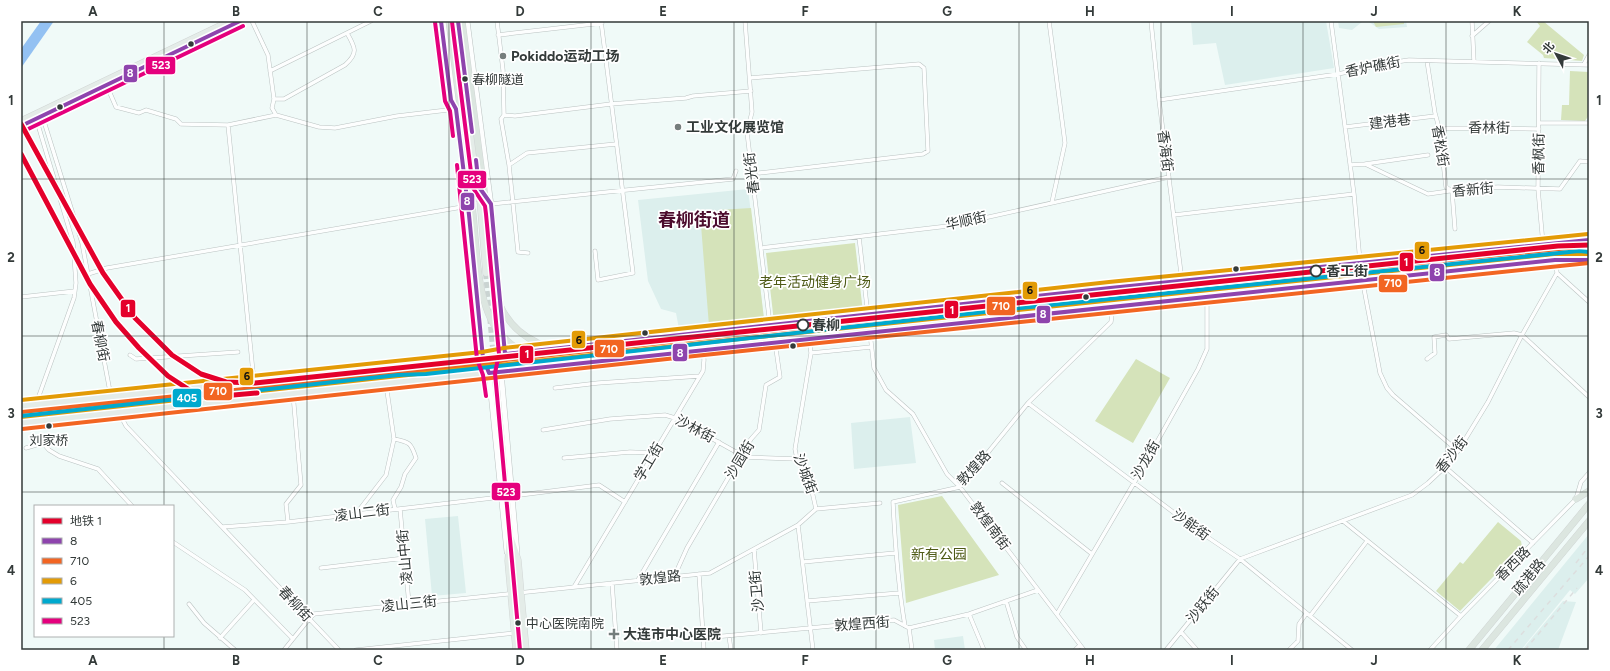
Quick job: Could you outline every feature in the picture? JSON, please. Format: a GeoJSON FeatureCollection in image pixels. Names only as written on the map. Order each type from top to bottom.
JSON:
{"type":"FeatureCollection","features":[{"type":"Feature","properties":{"kind":"highway"},"geometry":{"type":"LineString","coordinates":[[449,21],[474,215],[481,287],[486,305],[498,330],[512,345],[529,354],[549,360],[577,359],[1554,257],[1589,255]]}},
{"type":"Feature","properties":{"kind":"highway"},"geometry":{"type":"LineString","coordinates":[[462,21],[487,213],[496,297],[507,318],[518,331],[531,340],[551,350],[574,350],[1550,248],[1589,246]]}},
{"type":"Feature","properties":{"kind":"highway"},"geometry":{"type":"LineString","coordinates":[[1576,499],[1589,491]]}},
{"type":"Feature","properties":{"kind":"highway","name":"疏港路"},"geometry":{"type":"LineString","coordinates":[[1469,650],[1589,504]]}},
{"type":"Feature","properties":{"kind":"highway"},"geometry":{"type":"LineString","coordinates":[[1482,650],[1589,521]]}},
{"type":"Feature","properties":{"kind":"main road"},"geometry":{"type":"LineString","coordinates":[[105,84],[230,21]]}},
{"type":"Feature","properties":{"kind":"main road"},"geometry":{"type":"LineString","coordinates":[[21,121],[41,114],[240,21]]}},
{"type":"Feature","properties":{"kind":"main road"},"geometry":{"type":"LineString","coordinates":[[444,21],[464,171],[484,358],[489,373],[516,650]]}},
{"type":"Feature","properties":{"kind":"main road"},"geometry":{"type":"LineString","coordinates":[[454,21],[477,188],[486,273]]}},
{"type":"Feature","properties":{"kind":"main road"},"geometry":{"type":"LineString","coordinates":[[458,21],[473,135],[477,188],[468,206]]}},
{"type":"Feature","properties":{"kind":"main road"},"geometry":{"type":"LineString","coordinates":[[467,21],[491,204],[505,354],[501,372],[526,650]]}},
{"type":"Feature","properties":{"kind":"main road"},"geometry":{"type":"LineString","coordinates":[[21,126],[36,120],[41,114]]}},
{"type":"Feature","properties":{"kind":"main road"},"geometry":{"type":"LineString","coordinates":[[473,135],[480,119]]}},
{"type":"Feature","properties":{"kind":"main road"},"geometry":{"type":"LineString","coordinates":[[464,171],[491,204]]}},
{"type":"Feature","properties":{"kind":"main road"},"geometry":{"type":"LineString","coordinates":[[21,406],[484,358],[505,354],[702,332],[1182,281],[1589,240]]}},
{"type":"Feature","properties":{"kind":"main road"},"geometry":{"type":"LineString","coordinates":[[21,423],[703,349],[1555,260],[1589,260]]}},
{"type":"Feature","properties":{"kind":"main road"},"geometry":{"type":"LineString","coordinates":[[501,433],[510,536],[508,561]]}},
{"type":"Feature","properties":{"kind":"main road"},"geometry":{"type":"LineString","coordinates":[[510,536],[518,560]]}},
{"type":"Feature","properties":{"kind":"street"},"geometry":{"type":"LineString","coordinates":[[252,21],[268,56],[274,99],[272,108],[276,115]]}},
{"type":"Feature","properties":{"kind":"street"},"geometry":{"type":"LineString","coordinates":[[270,71],[371,21]]}},
{"type":"Feature","properties":{"kind":"street"},"geometry":{"type":"LineString","coordinates":[[497,21],[503,70],[504,115],[502,119],[509,165],[518,252],[528,254]]}},
{"type":"Feature","properties":{"kind":"street","name":"春光街"},"geometry":{"type":"LineString","coordinates":[[745,21],[752,112],[747,132],[770,325]]}},
{"type":"Feature","properties":{"kind":"street"},"geometry":{"type":"LineString","coordinates":[[1049,21],[1065,143],[1052,202]]}},
{"type":"Feature","properties":{"kind":"street","name":"香海街"},"geometry":{"type":"LineString","coordinates":[[1151,21],[1159,100],[1182,281]]}},
{"type":"Feature","properties":{"kind":"street"},"geometry":{"type":"LineString","coordinates":[[1331,21],[1354,194],[1362,281],[1380,373],[1393,394],[1458,451]]}},
{"type":"Feature","properties":{"kind":"street"},"geometry":{"type":"LineString","coordinates":[[1472,21],[1474,62]]}},
{"type":"Feature","properties":{"kind":"street"},"geometry":{"type":"LineString","coordinates":[[1472,36],[1489,21]]}},
{"type":"Feature","properties":{"kind":"street"},"geometry":{"type":"LineString","coordinates":[[498,35],[601,22],[621,190],[633,273],[598,280],[595,251]]}},
{"type":"Feature","properties":{"kind":"street"},"geometry":{"type":"LineString","coordinates":[[274,99],[284,99],[345,65],[354,54],[355,49],[347,33]]}},
{"type":"Feature","properties":{"kind":"street"},"geometry":{"type":"LineString","coordinates":[[1584,64],[1589,55]]}},
{"type":"Feature","properties":{"kind":"street","name":"香炉礁街"},"geometry":{"type":"LineString","coordinates":[[1159,100],[1338,74],[1389,62],[1410,60],[1589,65]]}},
{"type":"Feature","properties":{"kind":"street","name":"香松街"},"geometry":{"type":"LineString","coordinates":[[1427,61],[1439,128],[1446,187],[1452,192],[1455,229]]}},
{"type":"Feature","properties":{"kind":"street"},"geometry":{"type":"LineString","coordinates":[[750,78],[919,64],[924,68],[928,151],[923,154],[759,173]]}},
{"type":"Feature","properties":{"kind":"street","name":"香枫街"},"geometry":{"type":"LineString","coordinates":[[1539,64],[1538,189],[1543,244]]}},
{"type":"Feature","properties":{"kind":"street"},"geometry":{"type":"LineString","coordinates":[[105,84],[116,107],[139,113],[146,110],[176,119],[181,124],[228,125],[276,115],[319,127],[335,128],[397,116],[456,109]]}},
{"type":"Feature","properties":{"kind":"street"},"geometry":{"type":"LineString","coordinates":[[504,115],[515,116],[611,104],[751,91]]}},
{"type":"Feature","properties":{"kind":"street","name":"春柳街"},"geometry":{"type":"LineString","coordinates":[[41,114],[77,228],[85,259],[111,397],[126,426],[339,650]]}},
{"type":"Feature","properties":{"kind":"street","name":"建港巷"},"geometry":{"type":"LineString","coordinates":[[1345,127],[1436,116]]}},
{"type":"Feature","properties":{"kind":"street"},"geometry":{"type":"LineString","coordinates":[[36,120],[73,242],[76,274],[76,291],[36,404]]}},
{"type":"Feature","properties":{"kind":"street"},"geometry":{"type":"LineString","coordinates":[[1539,123],[1589,123]]}},
{"type":"Feature","properties":{"kind":"street"},"geometry":{"type":"LineString","coordinates":[[228,125],[254,382]]}},
{"type":"Feature","properties":{"kind":"street","name":"香林街"},"geometry":{"type":"LineString","coordinates":[[1439,128],[1539,129]]}},
{"type":"Feature","properties":{"kind":"street"},"geometry":{"type":"LineString","coordinates":[[509,165],[527,153],[616,144]]}},
{"type":"Feature","properties":{"kind":"street"},"geometry":{"type":"LineString","coordinates":[[1350,166],[1428,155]]}},
{"type":"Feature","properties":{"kind":"street","name":"香新街"},"geometry":{"type":"LineString","coordinates":[[1365,164],[1428,194],[1452,192],[1463,189],[1498,187],[1560,189],[1580,161],[1589,162]]}},
{"type":"Feature","properties":{"kind":"street"},"geometry":{"type":"LineString","coordinates":[[491,204],[733,179],[736,171]]}},
{"type":"Feature","properties":{"kind":"street","name":"华顺街"},"geometry":{"type":"LineString","coordinates":[[761,248],[948,226],[1169,177]]}},
{"type":"Feature","properties":{"kind":"street"},"geometry":{"type":"LineString","coordinates":[[1174,215],[1354,194]]}},
{"type":"Feature","properties":{"kind":"street"},"geometry":{"type":"LineString","coordinates":[[88,274],[107,268],[468,206]]}},
{"type":"Feature","properties":{"kind":"street","name":"敦煌南街"},"geometry":{"type":"LineString","coordinates":[[859,237],[874,368],[886,390],[913,414],[947,474],[960,487],[1084,650]]}},
{"type":"Feature","properties":{"kind":"street"},"geometry":{"type":"LineString","coordinates":[[1554,243],[1557,273],[1589,302]]}},
{"type":"Feature","properties":{"kind":"street","name":"香沙街"},"geometry":{"type":"LineString","coordinates":[[1240,559],[1412,495],[1428,483],[1445,467],[1458,451],[1488,402],[1522,335],[1557,273]]}},
{"type":"Feature","properties":{"kind":"street"},"geometry":{"type":"LineString","coordinates":[[21,297],[76,291]]}},
{"type":"Feature","properties":{"kind":"street","name":"沙龙街"},"geometry":{"type":"LineString","coordinates":[[1057,614],[1134,483],[1198,369],[1206,349],[1207,297]]}},
{"type":"Feature","properties":{"kind":"street","name":"敦煌路"},"geometry":{"type":"LineString","coordinates":[[905,626],[899,593],[895,553],[893,502],[960,487],[1028,403],[1112,322],[1113,307]]}},
{"type":"Feature","properties":{"kind":"street","name":"学工街"},"geometry":{"type":"LineString","coordinates":[[574,587],[703,371],[704,360],[702,332]]}},
{"type":"Feature","properties":{"kind":"street"},"geometry":{"type":"LineString","coordinates":[[1427,359],[1435,353],[1434,337],[1446,336],[1449,339],[1514,333],[1522,335],[1589,397]]}},
{"type":"Feature","properties":{"kind":"street","name":"沙城街"},"geometry":{"type":"LineString","coordinates":[[798,525],[816,509],[808,478],[797,459],[795,449],[811,353],[809,338]]}},
{"type":"Feature","properties":{"kind":"street","name":"沙园街"},"geometry":{"type":"LineString","coordinates":[[674,576],[687,548],[751,439],[759,430],[766,385],[780,377],[774,342]]}},
{"type":"Feature","properties":{"kind":"street"},"geometry":{"type":"LineString","coordinates":[[811,353],[871,347]]}},
{"type":"Feature","properties":{"kind":"street"},"geometry":{"type":"LineString","coordinates":[[130,355],[136,359],[238,352]]}},
{"type":"Feature","properties":{"kind":"street"},"geometry":{"type":"LineString","coordinates":[[555,388],[598,383],[700,376]]}},
{"type":"Feature","properties":{"kind":"street"},"geometry":{"type":"LineString","coordinates":[[356,514],[386,475],[394,439],[386,384]]}},
{"type":"Feature","properties":{"kind":"street"},"geometry":{"type":"LineString","coordinates":[[288,522],[286,504],[301,485],[293,394]]}},
{"type":"Feature","properties":{"kind":"street","name":"沙能街"},"geometry":{"type":"LineString","coordinates":[[1028,403],[1197,530],[1240,559],[1352,650]]}},
{"type":"Feature","properties":{"kind":"street","name":"沙林街"},"geometry":{"type":"LineString","coordinates":[[543,430],[610,419],[665,415],[675,418],[742,455],[797,459]]}},
{"type":"Feature","properties":{"kind":"street"},"geometry":{"type":"LineString","coordinates":[[394,439],[407,441],[412,447],[416,458],[405,474],[401,487],[393,500],[395,509]]}},
{"type":"Feature","properties":{"kind":"street"},"geometry":{"type":"LineString","coordinates":[[638,580],[719,442]]}},
{"type":"Feature","properties":{"kind":"street"},"geometry":{"type":"LineString","coordinates":[[26,448],[43,443],[49,450],[59,456],[98,469],[131,505]]}},
{"type":"Feature","properties":{"kind":"street"},"geometry":{"type":"LineString","coordinates":[[564,458],[630,452],[654,453]]}},
{"type":"Feature","properties":{"kind":"street"},"geometry":{"type":"LineString","coordinates":[[1445,467],[1533,543]]}},
{"type":"Feature","properties":{"kind":"street","name":"香西路"},"geometry":{"type":"LineString","coordinates":[[1430,650],[1461,616],[1576,499],[1581,482],[1589,473]]}},
{"type":"Feature","properties":{"kind":"street"},"geometry":{"type":"LineString","coordinates":[[1002,483],[1092,554]]}},
{"type":"Feature","properties":{"kind":"street"},"geometry":{"type":"LineString","coordinates":[[512,496],[599,485],[625,502]]}},
{"type":"Feature","properties":{"kind":"street","name":"凌山二街"},"geometry":{"type":"LineString","coordinates":[[222,527],[288,522],[501,497]]}},
{"type":"Feature","properties":{"kind":"street"},"geometry":{"type":"LineString","coordinates":[[816,509],[880,503]]}},
{"type":"Feature","properties":{"kind":"street","name":"凌山中街"},"geometry":{"type":"LineString","coordinates":[[400,509],[409,604]]}},
{"type":"Feature","properties":{"kind":"street"},"geometry":{"type":"LineString","coordinates":[[1343,521],[1461,616]]}},
{"type":"Feature","properties":{"kind":"street"},"geometry":{"type":"LineString","coordinates":[[798,525],[813,650]]}},
{"type":"Feature","properties":{"kind":"street","name":"敦煌路"},"geometry":{"type":"LineString","coordinates":[[511,594],[710,573],[798,525]]}},
{"type":"Feature","properties":{"kind":"street"},"geometry":{"type":"LineString","coordinates":[[1289,650],[1298,641],[1299,624],[1368,541]]}},
{"type":"Feature","properties":{"kind":"street"},"geometry":{"type":"LineString","coordinates":[[174,543],[245,590],[293,639]]}},
{"type":"Feature","properties":{"kind":"street","name":"沙卫街"},"geometry":{"type":"LineString","coordinates":[[754,549],[761,633]]}},
{"type":"Feature","properties":{"kind":"street"},"geometry":{"type":"LineString","coordinates":[[803,562],[895,553]]}},
{"type":"Feature","properties":{"kind":"street"},"geometry":{"type":"LineString","coordinates":[[321,568],[405,558]]}},
{"type":"Feature","properties":{"kind":"street","name":"沙跃街"},"geometry":{"type":"LineString","coordinates":[[1166,650],[1240,559]]}},
{"type":"Feature","properties":{"kind":"street"},"geometry":{"type":"LineString","coordinates":[[699,574],[704,650]]}},
{"type":"Feature","properties":{"kind":"street"},"geometry":{"type":"LineString","coordinates":[[612,583],[617,650]]}},
{"type":"Feature","properties":{"kind":"street","name":"敦煌西街"},"geometry":{"type":"LineString","coordinates":[[703,638],[894,620],[909,628],[969,614],[1038,590]]}},
{"type":"Feature","properties":{"kind":"street"},"geometry":{"type":"LineString","coordinates":[[807,601],[899,593]]}},
{"type":"Feature","properties":{"kind":"street","name":"凌山三街"},"geometry":{"type":"LineString","coordinates":[[309,619],[315,614],[511,594]]}},
{"type":"Feature","properties":{"kind":"street"},"geometry":{"type":"LineString","coordinates":[[220,638],[254,600]]}},
{"type":"Feature","properties":{"kind":"street"},"geometry":{"type":"LineString","coordinates":[[1006,601],[1017,637],[1026,650]]}},
{"type":"Feature","properties":{"kind":"street"},"geometry":{"type":"LineString","coordinates":[[189,604],[204,623],[235,650]]}},
{"type":"Feature","properties":{"kind":"street"},"geometry":{"type":"LineString","coordinates":[[969,614],[984,650]]}},
{"type":"Feature","properties":{"kind":"street"},"geometry":{"type":"LineString","coordinates":[[284,650],[309,619]]}},
{"type":"Feature","properties":{"kind":"street"},"geometry":{"type":"LineString","coordinates":[[909,628],[912,650]]}},
{"type":"Feature","properties":{"kind":"street"},"geometry":{"type":"LineString","coordinates":[[1181,632],[1197,650]]}},
{"type":"Feature","properties":{"kind":"street"},"geometry":{"type":"LineString","coordinates":[[356,650],[515,633]]}},
{"type":"Feature","properties":{"kind":"street"},"geometry":{"type":"LineString","coordinates":[[729,636],[731,650]]}},
{"type":"Feature","properties":{"kind":"street"},"geometry":{"type":"LineString","coordinates":[[410,644],[410,650]]}},
{"type":"Feature","properties":{"kind":"street"},"geometry":{"type":"LineString","coordinates":[[1075,650],[1080,645]]}},
{"type":"Feature","properties":{"kind":"shaded area"},"geometry":{"type":"Polygon","coordinates":[[[1191,21],[1326,21],[1334,68],[1225,85],[1216,43],[1193,45],[1191,21]]]}},
{"type":"Feature","properties":{"kind":"shaded area"},"geometry":{"type":"Polygon","coordinates":[[[1338,21],[1406,21],[1407,27],[1379,29],[1369,22],[1362,22],[1352,30],[1339,28],[1338,21]]]}},
{"type":"Feature","properties":{"kind":"shaded area"},"geometry":{"type":"Polygon","coordinates":[[[748,189],[764,319],[679,329],[676,313],[661,309],[648,281],[638,200],[748,189]]]}},
{"type":"Feature","properties":{"kind":"shaded area"},"geometry":{"type":"Polygon","coordinates":[[[910,417],[916,463],[854,469],[851,423],[910,417]]]}},
{"type":"Feature","properties":{"kind":"shaded area"},"geometry":{"type":"Polygon","coordinates":[[[458,516],[466,593],[432,596],[425,519],[458,516]]]}},
{"type":"Feature","properties":{"kind":"shaded area"},"geometry":{"type":"Polygon","coordinates":[[[1589,534],[1589,578],[1575,594],[1570,590],[1521,650],[1494,650],[1589,534]]]}},
{"type":"Feature","properties":{"kind":"shaded area"},"geometry":{"type":"Polygon","coordinates":[[[1563,601],[1576,602],[1558,650],[1522,650],[1563,601]]]}},
{"type":"Feature","properties":{"kind":"shaded area"},"geometry":{"type":"Polygon","coordinates":[[[963,636],[965,650],[935,650],[934,640],[963,636]]]}},
{"type":"Feature","properties":{"kind":"green space"},"geometry":{"type":"Polygon","coordinates":[[[1373,21],[1404,21],[1404,24],[1376,27],[1373,21]]]}},
{"type":"Feature","properties":{"kind":"green space"},"geometry":{"type":"Polygon","coordinates":[[[1536,21],[1543,21],[1584,55],[1582,61],[1544,58],[1543,55],[1527,42],[1540,26],[1536,21]]]}},
{"type":"Feature","properties":{"kind":"green space"},"geometry":{"type":"Polygon","coordinates":[[[1570,71],[1589,72],[1589,115],[1585,121],[1561,120],[1562,105],[1569,105],[1570,71]]]}},
{"type":"Feature","properties":{"kind":"green space"},"geometry":{"type":"Polygon","coordinates":[[[751,208],[764,319],[709,326],[701,225],[707,224],[718,210],[751,208]]]}},
{"type":"Feature","properties":{"kind":"green space","name":"老年活动健身广场"},"geometry":{"type":"Polygon","coordinates":[[[855,243],[863,312],[774,322],[766,253],[855,243]]]}},
{"type":"Feature","properties":{"kind":"green space"},"geometry":{"type":"Polygon","coordinates":[[[1136,359],[1170,378],[1133,443],[1095,421],[1136,359]]]}},
{"type":"Feature","properties":{"kind":"green space","name":"新有公园"},"geometry":{"type":"Polygon","coordinates":[[[942,496],[999,575],[906,603],[898,505],[942,496]]]}},
{"type":"Feature","properties":{"kind":"green space"},"geometry":{"type":"Polygon","coordinates":[[[1498,522],[1521,541],[1522,547],[1460,611],[1436,591],[1460,562],[1463,564],[1498,522]]]}},
{"type":"Feature","properties":{"kind":"water"},"geometry":{"type":"Polygon","coordinates":[[[41,21],[54,21],[21,68],[21,49],[41,21]]]}},
{"type":"Feature","properties":{"kind":"tunnel"},"geometry":{"type":"LineString","coordinates":[[486,273],[501,433]]}},
{"type":"Feature","properties":{"kind":"railway"},"geometry":{"type":"LineString","coordinates":[[1576,563],[1589,546]]}},
{"type":"Feature","properties":{"kind":"railway"},"geometry":{"type":"LineString","coordinates":[[1508,650],[1589,556]]}},
{"type":"Feature","properties":{"kind":"railway"},"geometry":{"type":"LineString","coordinates":[[1525,650],[1577,588]]}},
{"type":"Feature","properties":{"kind":"metro line","name":"1"},"geometry":{"type":"LineString","coordinates":[[21,124],[103,273],[135,318],[172,355],[201,374],[226,382],[255,383],[1558,246],[1589,245]]}},
{"type":"Feature","properties":{"kind":"metro line","name":"1"},"geometry":{"type":"LineString","coordinates":[[21,154],[90,284],[116,322],[139,348],[168,376],[191,391],[211,397],[257,393]]}},
{"type":"Feature","properties":{"kind":"transit line","name":"8"},"geometry":{"type":"LineString","coordinates":[[21,126],[240,21]]}},
{"type":"Feature","properties":{"kind":"transit line","name":"8"},"geometry":{"type":"LineString","coordinates":[[441,21],[451,100],[456,109],[469,215],[483,358],[489,373],[1555,260],[1589,260]]}},
{"type":"Feature","properties":{"kind":"transit line","name":"8"},"geometry":{"type":"LineString","coordinates":[[458,21],[472,132]]}},
{"type":"Feature","properties":{"kind":"transit line","name":"523"},"geometry":{"type":"LineString","coordinates":[[435,22],[445,101],[450,111],[453,136]]}},
{"type":"Feature","properties":{"kind":"transit line","name":"523"},"geometry":{"type":"LineString","coordinates":[[452,22],[473,188],[485,206],[486,214],[499,354],[495,373],[520,650]]}},
{"type":"Feature","properties":{"kind":"transit line","name":"523"},"geometry":{"type":"LineString","coordinates":[[24,131],[243,26]]}},
{"type":"Feature","properties":{"kind":"transit line","name":"8"},"geometry":{"type":"LineString","coordinates":[[476,160],[479,187],[491,204],[505,354],[1110,288],[1589,240]]}},
{"type":"Feature","properties":{"kind":"transit line","name":"523"},"geometry":{"type":"LineString","coordinates":[[457,165],[477,359],[483,375],[486,396]]}},
{"type":"Feature","properties":{"kind":"transit line","name":"6"},"geometry":{"type":"LineString","coordinates":[[21,400],[482,352],[504,348],[1109,282],[1588,234]]}},
{"type":"Feature","properties":{"kind":"transit line","name":"710"},"geometry":{"type":"LineString","coordinates":[[22,412],[484,364],[506,360],[1111,294],[1589,246]]}},
{"type":"Feature","properties":{"kind":"transit line","name":"405"},"geometry":{"type":"LineString","coordinates":[[21,416],[398,375],[426,374],[1002,310],[1579,251],[1589,252]]}},
{"type":"Feature","properties":{"kind":"transit line","name":"6"},"geometry":{"type":"LineString","coordinates":[[21,417],[702,343],[1554,254],[1589,254]]}},
{"type":"Feature","properties":{"kind":"transit line","name":"710"},"geometry":{"type":"LineString","coordinates":[[22,429],[704,355],[1589,263]]}},
{"type":"Feature","properties":{"kind":"place","name":"Pokiddo运动工场"},"geometry":{"type":"Point","coordinates":[503,56]}},
{"type":"Feature","properties":{"kind":"place","name":"春柳隧道"},"geometry":{"type":"Point","coordinates":[465,79]}},
{"type":"Feature","properties":{"kind":"place","name":"工业文化展览馆"},"geometry":{"type":"Point","coordinates":[678,127]}},
{"type":"Feature","properties":{"kind":"place","name":"香工街"},"geometry":{"type":"Point","coordinates":[1316,271]}},
{"type":"Feature","properties":{"kind":"place","name":"春柳"},"geometry":{"type":"Point","coordinates":[803,325]}},
{"type":"Feature","properties":{"kind":"place","name":"刘家桥"},"geometry":{"type":"Point","coordinates":[49,426]}},
{"type":"Feature","properties":{"kind":"place","name":"中心医院南院"},"geometry":{"type":"Point","coordinates":[518,623]}},
{"type":"Feature","properties":{"kind":"place","name":"大连市中心医院"},"geometry":{"type":"Point","coordinates":[614,634]}},
{"type":"Feature","properties":{"kind":"district","name":"春柳街道"},"geometry":{"type":"Point","coordinates":[694,220]}}]}
